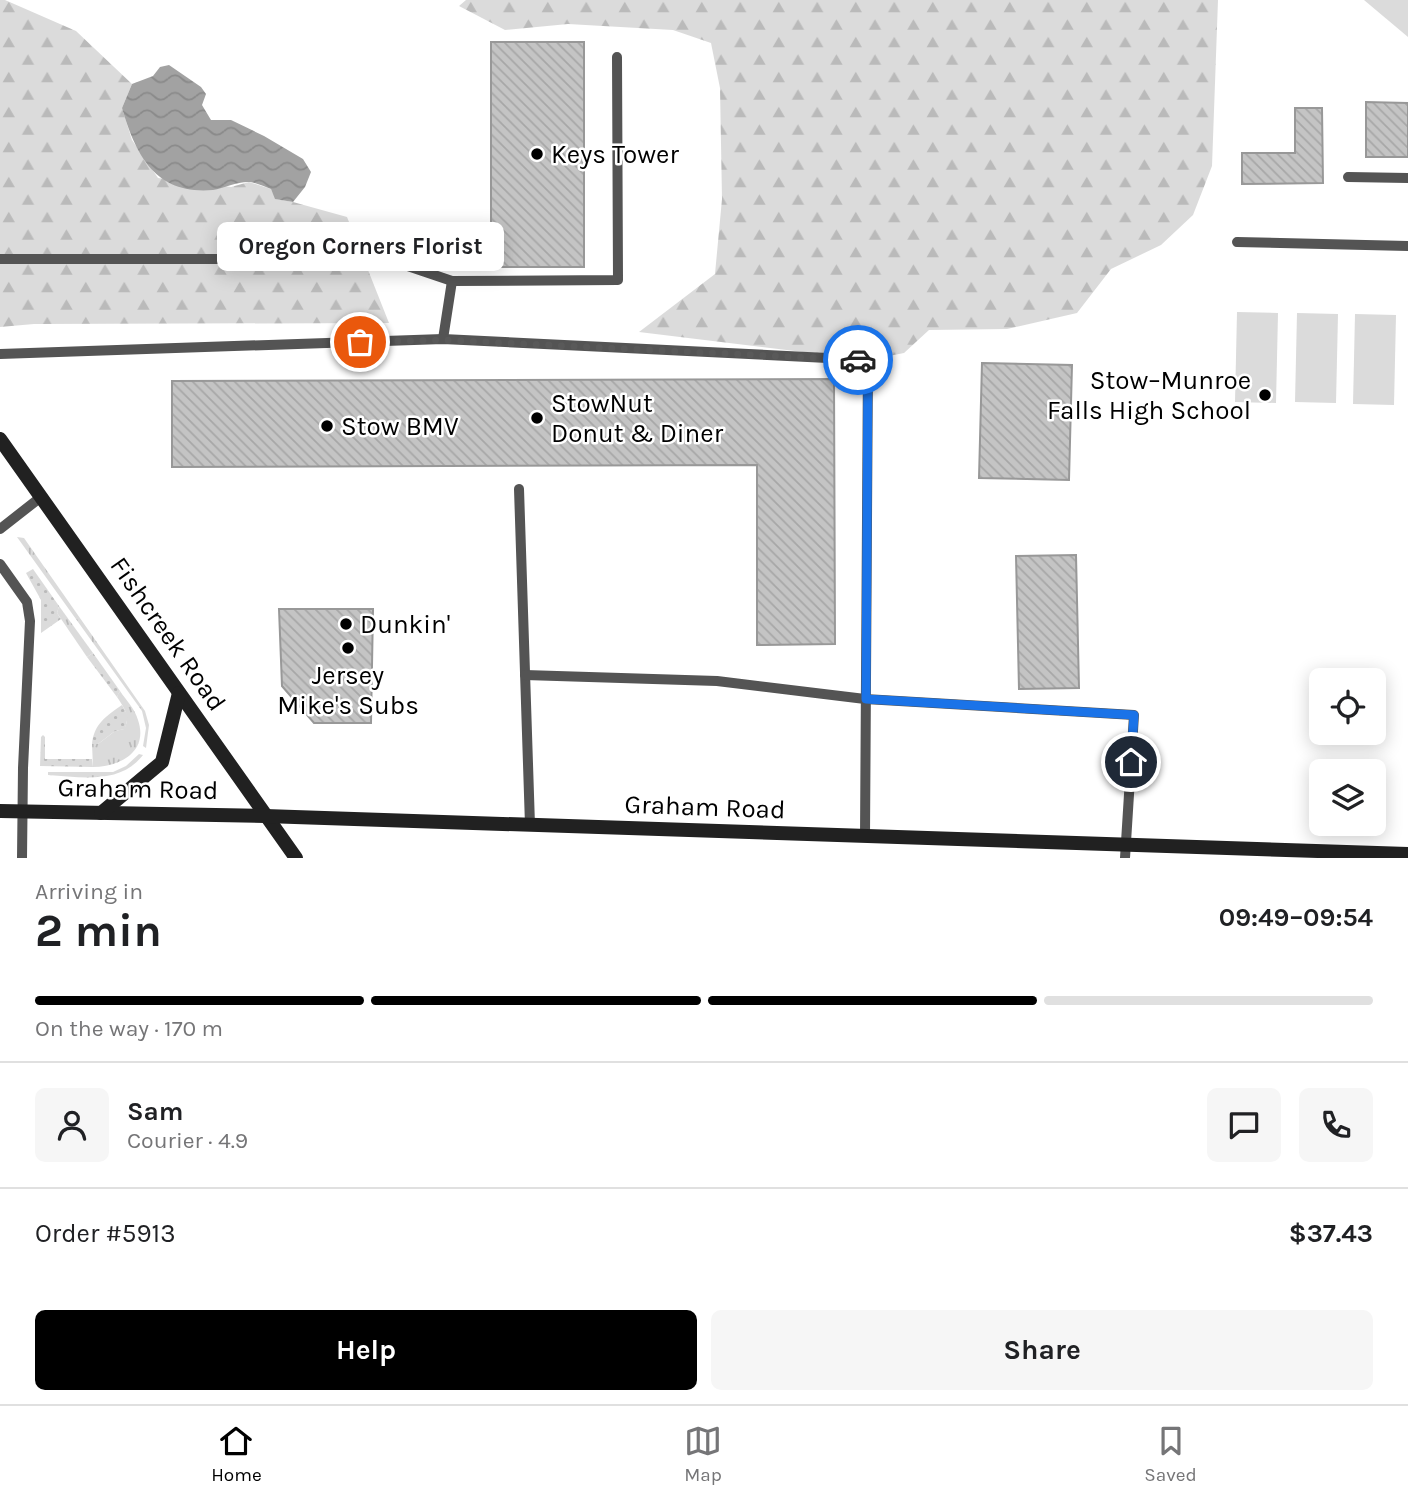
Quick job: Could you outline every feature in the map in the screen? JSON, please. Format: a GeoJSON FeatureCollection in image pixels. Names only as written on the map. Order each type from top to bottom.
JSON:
{"type":"FeatureCollection","features":[{"type":"Feature","properties":{"kind":"main road","name":"Fishcreek Road"},"geometry":{"type":"LineString","coordinates":[[0,439],[296,858]]}},
{"type":"Feature","properties":{"kind":"main road"},"geometry":{"type":"LineString","coordinates":[[101,813],[162,762],[179,693]]}},
{"type":"Feature","properties":{"kind":"main road","name":"Graham Road"},"geometry":{"type":"LineString","coordinates":[[0,811],[265,816],[864,837],[1126,852],[1408,854]]}},
{"type":"Feature","properties":{"kind":"lane"},"geometry":{"type":"LineString","coordinates":[[0,259],[387,259],[452,281],[618,280],[617,57]]}},
{"type":"Feature","properties":{"kind":"lane"},"geometry":{"type":"LineString","coordinates":[[1348,177],[1408,178]]}},
{"type":"Feature","properties":{"kind":"lane"},"geometry":{"type":"LineString","coordinates":[[1237,242],[1408,246]]}},
{"type":"Feature","properties":{"kind":"lane"},"geometry":{"type":"LineString","coordinates":[[443,340],[452,281]]}},
{"type":"Feature","properties":{"kind":"lane"},"geometry":{"type":"LineString","coordinates":[[0,354],[443,340],[868,360],[864,837]]}},
{"type":"Feature","properties":{"kind":"lane"},"geometry":{"type":"LineString","coordinates":[[519,489],[530,825]]}},
{"type":"Feature","properties":{"kind":"lane"},"geometry":{"type":"LineString","coordinates":[[0,529],[41,496]]}},
{"type":"Feature","properties":{"kind":"lane"},"geometry":{"type":"LineString","coordinates":[[0,564],[27,602],[30,621],[22,858]]}},
{"type":"Feature","properties":{"kind":"lane"},"geometry":{"type":"LineString","coordinates":[[525,675],[717,681],[866,699],[1134,715],[1126,852]]}},
{"type":"Feature","properties":{"kind":"green space"},"geometry":{"type":"Polygon","coordinates":[[[0,0],[76,31],[132,84],[122,108],[132,140],[158,178],[231,187],[249,182],[271,189],[276,199],[347,217],[389,323],[34,324],[0,327],[0,0]]]}},
{"type":"Feature","properties":{"kind":"green space"},"geometry":{"type":"Polygon","coordinates":[[[466,0],[1218,0],[1212,166],[1193,215],[1161,245],[1111,269],[1077,313],[1007,329],[929,330],[904,353],[868,360],[639,332],[715,274],[722,199],[720,88],[711,43],[673,30],[568,24],[505,30],[459,6],[466,0]]]}},
{"type":"Feature","properties":{"kind":"green space"},"geometry":{"type":"Polygon","coordinates":[[[1364,0],[1408,0],[1408,37],[1364,0]]]}},
{"type":"Feature","properties":{"kind":"green space"},"geometry":{"type":"Polygon","coordinates":[[[1237,312],[1278,313],[1276,403],[1235,402],[1237,312]]]}},
{"type":"Feature","properties":{"kind":"green space"},"geometry":{"type":"Polygon","coordinates":[[[1297,313],[1338,314],[1336,403],[1295,402],[1297,313]]]}},
{"type":"Feature","properties":{"kind":"green space"},"geometry":{"type":"Polygon","coordinates":[[[1355,314],[1396,315],[1394,405],[1353,404],[1355,314]]]}},
{"type":"Feature","properties":{"kind":"green space"},"geometry":{"type":"Polygon","coordinates":[[[17,537],[24,538],[145,711],[149,725],[146,748],[143,746],[146,728],[142,711],[17,537]]]}},
{"type":"Feature","properties":{"kind":"green space"},"geometry":{"type":"Polygon","coordinates":[[[33,569],[59,606],[57,613],[61,619],[41,633],[41,600],[26,573],[33,569]]]}},
{"type":"Feature","properties":{"kind":"green space"},"geometry":{"type":"Polygon","coordinates":[[[59,606],[93,653],[87,657],[57,613],[59,606]]]}},
{"type":"Feature","properties":{"kind":"green space"},"geometry":{"type":"Polygon","coordinates":[[[93,653],[120,691],[117,697],[87,657],[93,653]]]}},
{"type":"Feature","properties":{"kind":"green space"},"geometry":{"type":"Polygon","coordinates":[[[120,691],[137,716],[139,741],[135,749],[122,761],[93,767],[92,744],[98,744],[115,731],[124,729],[126,724],[126,712],[117,697],[120,691]]]}},
{"type":"Feature","properties":{"kind":"green space"},"geometry":{"type":"Polygon","coordinates":[[[122,705],[128,716],[125,729],[115,731],[98,744],[92,744],[98,726],[122,705]]]}},
{"type":"Feature","properties":{"kind":"green space"},"geometry":{"type":"Polygon","coordinates":[[[43,735],[45,759],[92,759],[93,767],[40,766],[43,735]]]}},
{"type":"Feature","properties":{"kind":"green space"},"geometry":{"type":"Polygon","coordinates":[[[139,754],[143,755],[134,765],[112,775],[48,775],[48,772],[113,772],[126,766],[139,754]]]}},
{"type":"Feature","properties":{"kind":"water"},"geometry":{"type":"Polygon","coordinates":[[[169,65],[201,87],[206,94],[202,105],[211,120],[231,120],[303,159],[311,172],[305,187],[293,202],[275,199],[271,189],[250,182],[213,190],[193,190],[163,179],[151,169],[134,142],[122,108],[132,84],[153,76],[160,67],[169,65]]]}},
{"type":"Feature","properties":{"kind":"building","name":"Keys Tower"},"geometry":{"type":"Polygon","coordinates":[[[491,42],[584,42],[584,267],[491,267],[491,42]]]}},
{"type":"Feature","properties":{"kind":"building"},"geometry":{"type":"Polygon","coordinates":[[[1366,102],[1408,103],[1408,157],[1366,157],[1366,102]]]}},
{"type":"Feature","properties":{"kind":"building"},"geometry":{"type":"Polygon","coordinates":[[[1295,108],[1322,108],[1323,183],[1242,184],[1242,153],[1295,153],[1295,108]]]}},
{"type":"Feature","properties":{"kind":"building"},"geometry":{"type":"Polygon","coordinates":[[[982,363],[1072,365],[1069,480],[979,478],[982,363]]]}},
{"type":"Feature","properties":{"kind":"building"},"geometry":{"type":"Polygon","coordinates":[[[834,379],[835,644],[757,645],[757,465],[172,467],[172,381],[834,379]]]}},
{"type":"Feature","properties":{"kind":"building"},"geometry":{"type":"Polygon","coordinates":[[[1076,555],[1079,688],[1019,689],[1016,556],[1076,555]]]}},
{"type":"Feature","properties":{"kind":"building"},"geometry":{"type":"Polygon","coordinates":[[[279,609],[373,609],[371,723],[314,723],[282,686],[279,609]]]}},
{"type":"Feature","properties":{"kind":"way so far"},"geometry":{"type":"LineString","coordinates":[[360,342],[443,340],[858,360]]}},
{"type":"Feature","properties":{"kind":"place","name":"Keys Tower"},"geometry":{"type":"Point","coordinates":[537,154]}},
{"type":"Feature","properties":{"kind":"place","name":"Oregon Corners Florist"},"geometry":{"type":"Point","coordinates":[360,342]}},
{"type":"Feature","properties":{"kind":"place","name":"Stow–Munroe Falls High School"},"geometry":{"type":"Point","coordinates":[1265,395]}},
{"type":"Feature","properties":{"kind":"place","name":"StowNut Donut & Diner"},"geometry":{"type":"Point","coordinates":[537,418]}},
{"type":"Feature","properties":{"kind":"place","name":"Stow BMV"},"geometry":{"type":"Point","coordinates":[327,426]}},
{"type":"Feature","properties":{"kind":"place","name":"Dunkin'"},"geometry":{"type":"Point","coordinates":[346,624]}},
{"type":"Feature","properties":{"kind":"place","name":"Jersey Mike's Subs"},"geometry":{"type":"Point","coordinates":[348,648]}},
{"type":"Feature","properties":{"kind":"route"},"geometry":{"type":"LineString","coordinates":[[858,360],[868,360],[866,699],[1134,715],[1131,762]]}}]}
